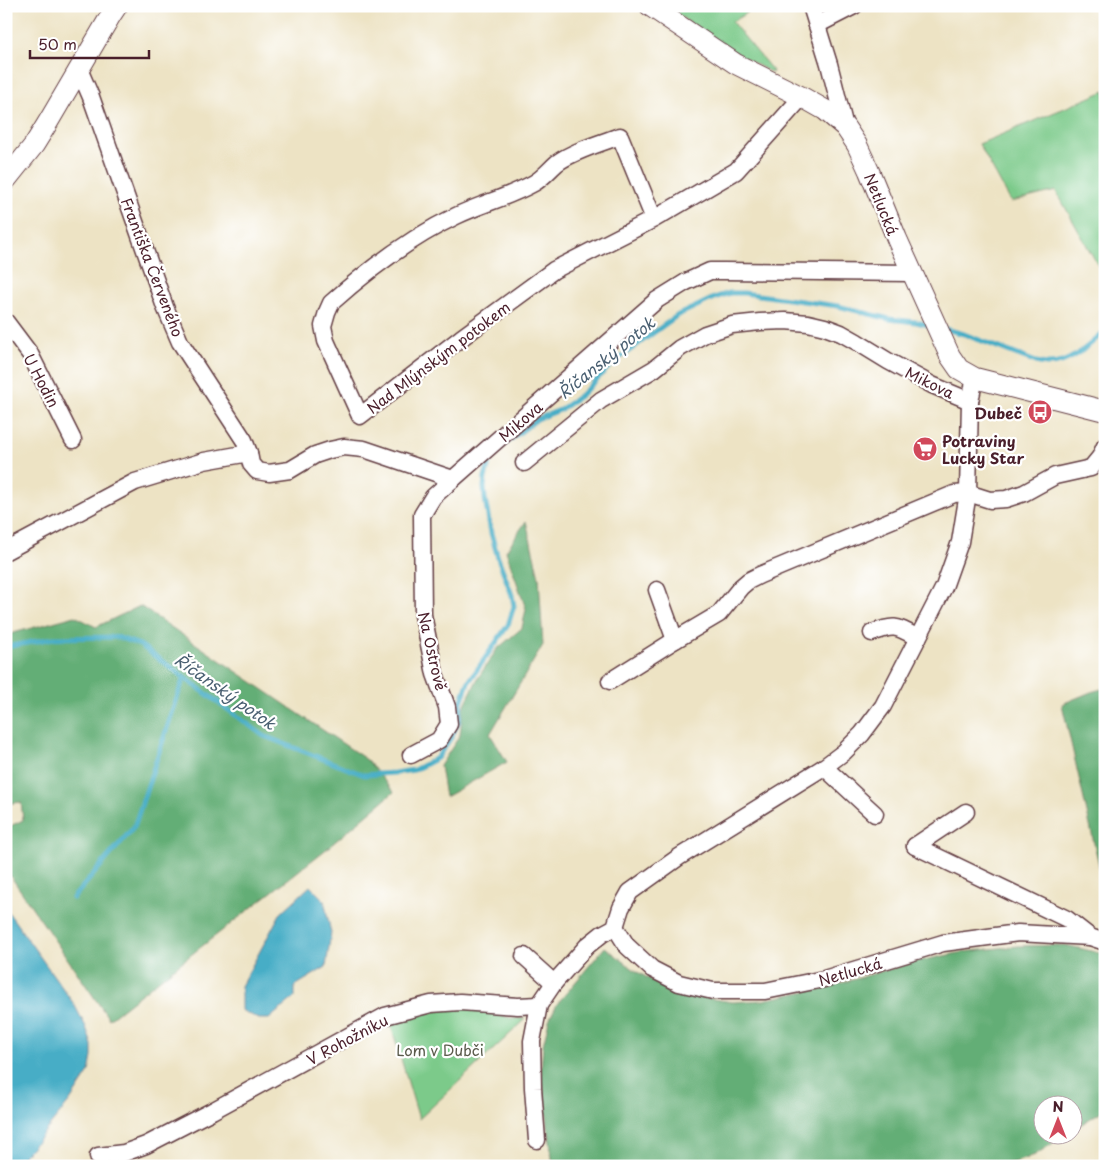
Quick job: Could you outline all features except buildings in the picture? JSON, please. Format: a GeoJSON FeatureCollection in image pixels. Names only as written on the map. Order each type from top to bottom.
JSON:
{"type":"FeatureCollection","features":[{"type":"Feature","properties":{"kind":"street"},"geometry":{"type":"LineString","coordinates":[[6,180],[34,145],[117,6]]}},
{"type":"Feature","properties":{"kind":"street","name":"Netlucká"},"geometry":{"type":"LineString","coordinates":[[650,6],[736,64],[825,110],[845,127],[865,162],[911,272],[950,356],[958,369],[975,378],[1009,388],[1105,411]]}},
{"type":"Feature","properties":{"kind":"street"},"geometry":{"type":"LineString","coordinates":[[811,6],[845,127]]}},
{"type":"Feature","properties":{"kind":"street"},"geometry":{"type":"LineString","coordinates":[[817,25],[854,6]]}},
{"type":"Feature","properties":{"kind":"street","name":"Františka Červeného"},"geometry":{"type":"LineString","coordinates":[[79,69],[91,97],[165,307],[180,342],[244,440],[251,464],[257,471],[269,473],[290,470],[315,455],[344,447],[364,449],[454,479]]}},
{"type":"Feature","properties":{"kind":"street","name":"Nad Mlýnským potokem"},"geometry":{"type":"LineString","coordinates":[[654,219],[620,136],[570,156],[556,164],[534,183],[433,228],[389,255],[331,303],[326,312],[323,326],[326,341],[360,416],[461,338],[554,270],[654,219],[736,171],[802,97]]}},
{"type":"Feature","properties":{"kind":"street","name":"Mikova"},"geometry":{"type":"LineString","coordinates":[[454,479],[657,300],[686,282],[710,272],[723,271],[911,272]]}},
{"type":"Feature","properties":{"kind":"street","name":"Mikova"},"geometry":{"type":"LineString","coordinates":[[524,463],[602,400],[654,369],[680,348],[705,334],[732,325],[785,321],[808,323],[841,333],[932,385],[970,401]]}},
{"type":"Feature","properties":{"kind":"street","name":"U Hodin"},"geometry":{"type":"LineString","coordinates":[[6,322],[30,354],[73,440]]}},
{"type":"Feature","properties":{"kind":"street"},"geometry":{"type":"LineString","coordinates":[[537,1140],[532,1041],[539,1005],[554,983],[587,946],[602,934],[615,927],[621,908],[630,892],[679,857],[824,767],[844,752],[862,734],[883,706],[944,587],[960,542],[968,493],[970,401],[975,378]]}},
{"type":"Feature","properties":{"kind":"street"},"geometry":{"type":"LineString","coordinates":[[610,681],[719,614],[748,581],[954,494],[968,493],[990,500],[1006,499],[1039,486],[1055,476],[1091,468],[1100,457],[1105,446]]}},
{"type":"Feature","properties":{"kind":"street"},"geometry":{"type":"LineString","coordinates":[[6,551],[135,482],[204,462],[249,453]]}},
{"type":"Feature","properties":{"kind":"street","name":"Na Ostrově"},"geometry":{"type":"LineString","coordinates":[[411,755],[439,740],[449,724],[447,707],[435,674],[423,615],[422,514],[433,497],[454,479]]}},
{"type":"Feature","properties":{"kind":"street"},"geometry":{"type":"LineString","coordinates":[[657,590],[675,640]]}},
{"type":"Feature","properties":{"kind":"street"},"geometry":{"type":"LineString","coordinates":[[872,634],[895,626],[918,638]]}},
{"type":"Feature","properties":{"kind":"street"},"geometry":{"type":"LineString","coordinates":[[824,767],[875,814]]}},
{"type":"Feature","properties":{"kind":"street"},"geometry":{"type":"LineString","coordinates":[[966,812],[915,846],[1067,919],[1097,939]]}},
{"type":"Feature","properties":{"kind":"street","name":"Netlucká"},"geometry":{"type":"LineString","coordinates":[[615,927],[627,946],[652,969],[679,983],[713,991],[766,991],[824,979],[943,943],[1018,933],[1097,939]]}},
{"type":"Feature","properties":{"kind":"street"},"geometry":{"type":"LineString","coordinates":[[524,956],[554,983]]}},
{"type":"Feature","properties":{"kind":"street","name":"V Rohožníku"},"geometry":{"type":"LineString","coordinates":[[98,1156],[124,1153],[146,1145],[385,1016],[431,1004],[450,1002],[518,1006],[539,1005]]}},
{"type":"Feature","properties":{"kind":"green space"},"geometry":{"type":"Polygon","coordinates":[[[666,6],[757,6],[732,22],[773,71],[772,73],[716,42],[666,6]]]}},
{"type":"Feature","properties":{"kind":"green space"},"geometry":{"type":"Polygon","coordinates":[[[1105,91],[1104,276],[1056,191],[1011,202],[979,144],[1105,91]]]}},
{"type":"Feature","properties":{"kind":"green space"},"geometry":{"type":"Polygon","coordinates":[[[526,521],[539,577],[543,645],[490,734],[507,762],[445,797],[440,766],[460,735],[463,708],[478,678],[497,649],[522,628],[526,609],[506,551],[526,521]]]}},
{"type":"Feature","properties":{"kind":"green space"},"geometry":{"type":"Polygon","coordinates":[[[140,606],[367,760],[394,792],[324,851],[109,1019],[7,871],[6,828],[23,820],[21,802],[6,804],[6,635],[75,616],[96,627],[140,606]]]}},
{"type":"Feature","properties":{"kind":"green space"},"geometry":{"type":"Polygon","coordinates":[[[1105,688],[1105,891],[1062,704],[1105,688]]]}},
{"type":"Feature","properties":{"kind":"green space"},"geometry":{"type":"Polygon","coordinates":[[[1065,945],[1105,954],[1105,1109],[1084,1123],[1084,1094],[1034,1094],[1034,1144],[1052,1144],[1035,1155],[1016,1162],[991,1166],[553,1166],[541,1071],[543,1045],[549,1020],[557,1004],[605,947],[636,971],[678,993],[733,1002],[763,1000],[831,986],[914,962],[963,952],[1017,946],[1065,945]]]}},
{"type":"Feature","properties":{"kind":"green space","name":"Lom v Dubči"},"geometry":{"type":"Polygon","coordinates":[[[457,1006],[475,1007],[510,1018],[526,1019],[419,1119],[390,1022],[457,1006]]]}},
{"type":"Feature","properties":{"kind":"water"},"geometry":{"type":"Polygon","coordinates":[[[310,886],[324,900],[331,933],[326,967],[295,986],[295,997],[269,1019],[259,1019],[241,1010],[241,986],[280,914],[310,886]]]}},
{"type":"Feature","properties":{"kind":"water"},"geometry":{"type":"Polygon","coordinates":[[[6,909],[74,1004],[86,1027],[92,1045],[89,1072],[70,1101],[34,1145],[13,1166],[6,1166],[6,909]]]}},
{"type":"Feature","properties":{"kind":"waterway","name":"Říčanský potok"},"geometry":{"type":"LineString","coordinates":[[6,647],[53,638],[117,637],[140,645],[264,736],[364,775],[414,770],[437,758],[452,736],[459,720],[461,702],[468,683],[508,625],[514,606],[491,533],[485,499],[485,478],[490,460],[496,451],[537,419],[560,410],[581,395],[614,362],[678,315],[714,298],[730,293],[744,293],[838,306],[889,319],[929,325]]}},
{"type":"Feature","properties":{"kind":"waterway","name":"Říčanský potok"},"geometry":{"type":"LineString","coordinates":[[945,329],[964,334],[1044,364],[1056,363],[1071,358],[1105,331]]}},
{"type":"Feature","properties":{"kind":"waterway"},"geometry":{"type":"LineString","coordinates":[[73,898],[134,827],[184,677]]}},
{"type":"Feature","properties":{"kind":"place","name":"Dubeč"},"geometry":{"type":"Point","coordinates":[1040,412]}},
{"type":"Feature","properties":{"kind":"place","name":"Potraviny Lucky Star"},"geometry":{"type":"Point","coordinates":[925,449]}}]}
